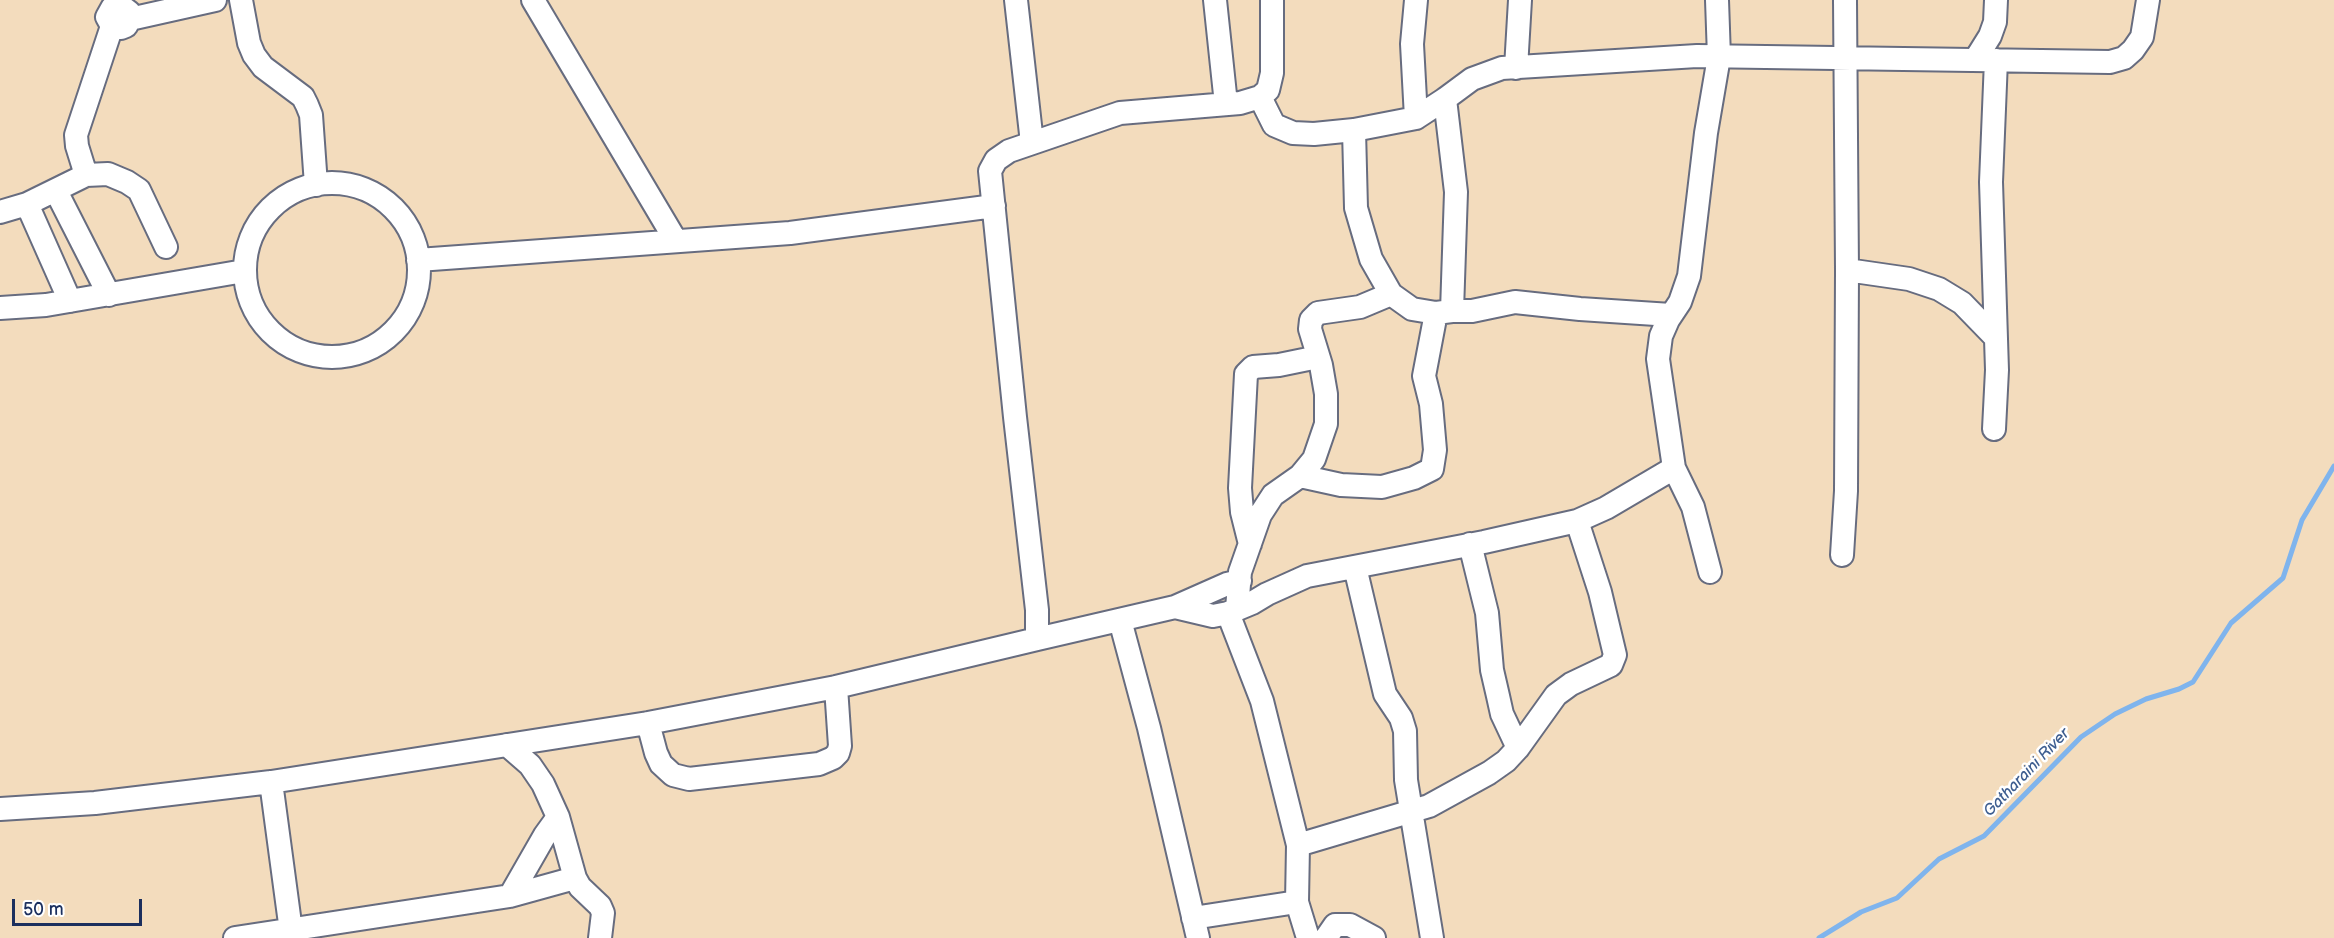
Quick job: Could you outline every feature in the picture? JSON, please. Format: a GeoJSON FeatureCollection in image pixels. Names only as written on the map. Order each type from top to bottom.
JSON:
{"type":"FeatureCollection","features":[{"type":"Feature","properties":{"kind":"street"},"geometry":{"type":"LineString","coordinates":[[86,175],[76,135],[113,13],[215,0]]}},
{"type":"Feature","properties":{"kind":"street"},"geometry":{"type":"LineString","coordinates":[[241,0],[249,43],[254,55],[263,67],[303,97],[307,105],[311,115],[316,185]]}},
{"type":"Feature","properties":{"kind":"street"},"geometry":{"type":"LineString","coordinates":[[533,0],[676,241]]}},
{"type":"Feature","properties":{"kind":"street"},"geometry":{"type":"LineString","coordinates":[[1016,0],[1032,143]]}},
{"type":"Feature","properties":{"kind":"street"},"geometry":{"type":"LineString","coordinates":[[1215,0],[1226,104]]}},
{"type":"Feature","properties":{"kind":"street"},"geometry":{"type":"LineString","coordinates":[[1037,639],[1037,610],[990,171],[996,160],[1009,151],[1120,113],[1240,103],[1260,97],[1268,90],[1272,73],[1272,0]]}},
{"type":"Feature","properties":{"kind":"street"},"geometry":{"type":"LineString","coordinates":[[1416,0],[1412,44],[1416,118]]}},
{"type":"Feature","properties":{"kind":"street"},"geometry":{"type":"LineString","coordinates":[[1516,68],[1520,0]]}},
{"type":"Feature","properties":{"kind":"street"},"geometry":{"type":"LineString","coordinates":[[1710,572],[1693,507],[1674,468],[1658,359],[1661,336],[1680,302],[1689,276],[1706,133],[1719,57],[1718,0]]}},
{"type":"Feature","properties":{"kind":"street"},"geometry":{"type":"LineString","coordinates":[[1842,555],[1846,491],[1845,0]]}},
{"type":"Feature","properties":{"kind":"street"},"geometry":{"type":"LineString","coordinates":[[1994,429],[1997,370],[1985,60],[1995,22],[1996,0]]}},
{"type":"Feature","properties":{"kind":"street"},"geometry":{"type":"LineString","coordinates":[[1260,97],[1274,125],[1293,134],[1314,134],[1354,130],[1416,118],[1472,79],[1502,68],[1697,56],[2110,62],[2124,58],[2133,51],[2142,37],[2148,0]]}},
{"type":"Feature","properties":{"kind":"street"},"geometry":{"type":"LineString","coordinates":[[1300,476],[1341,485],[1382,487],[1414,478],[1432,469],[1435,450],[1431,404],[1424,376],[1444,312],[1455,192],[1445,99]]}},
{"type":"Feature","properties":{"kind":"street"},"geometry":{"type":"LineString","coordinates":[[1354,130],[1356,208],[1371,259],[1391,294],[1412,309],[1444,312],[1472,311],[1515,302],[1671,315]]}},
{"type":"Feature","properties":{"kind":"street"},"geometry":{"type":"LineString","coordinates":[[0,212],[27,204],[86,175],[108,174],[139,190],[166,247]]}},
{"type":"Feature","properties":{"kind":"street"},"geometry":{"type":"LineString","coordinates":[[316,185],[346,185],[375,195],[387,203],[407,226],[418,260],[414,299],[399,325],[375,345],[347,356],[317,356],[288,346],[265,327],[250,301],[244,271],[249,242],[264,215],[288,196],[316,185]]}},
{"type":"Feature","properties":{"kind":"street"},"geometry":{"type":"LineString","coordinates":[[56,191],[109,295]]}},
{"type":"Feature","properties":{"kind":"street"},"geometry":{"type":"LineString","coordinates":[[27,204],[70,301]]}},
{"type":"Feature","properties":{"kind":"street"},"geometry":{"type":"LineString","coordinates":[[418,260],[790,233],[994,206]]}},
{"type":"Feature","properties":{"kind":"street"},"geometry":{"type":"LineString","coordinates":[[1847,270],[1909,279],[1939,289],[1962,303],[1996,338]]}},
{"type":"Feature","properties":{"kind":"street"},"geometry":{"type":"LineString","coordinates":[[0,308],[70,301],[244,271]]}},
{"type":"Feature","properties":{"kind":"street"},"geometry":{"type":"LineString","coordinates":[[1308,938],[1297,903],[1298,845],[1262,700],[1232,611],[1240,581],[1240,572],[1260,515],[1269,501],[1300,476],[1314,459],[1326,424],[1326,394],[1310,329],[1311,320],[1318,314],[1360,307],[1391,294]]}},
{"type":"Feature","properties":{"kind":"street"},"geometry":{"type":"LineString","coordinates":[[1250,544],[1242,512],[1240,488],[1246,374],[1253,367],[1279,365],[1318,357]]}},
{"type":"Feature","properties":{"kind":"street"},"geometry":{"type":"LineString","coordinates":[[1175,607],[1213,615],[1232,611],[1307,576],[1577,521],[1606,508],[1674,468]]}},
{"type":"Feature","properties":{"kind":"street"},"geometry":{"type":"LineString","coordinates":[[1240,488],[1269,501]]}},
{"type":"Feature","properties":{"kind":"street"},"geometry":{"type":"LineString","coordinates":[[1298,845],[1429,806],[1489,773],[1506,761],[1518,748],[1556,695],[1571,684],[1611,665],[1615,655],[1577,521]]}},
{"type":"Feature","properties":{"kind":"street"},"geometry":{"type":"LineString","coordinates":[[1470,544],[1487,613],[1492,670],[1502,714],[1518,748]]}},
{"type":"Feature","properties":{"kind":"street"},"geometry":{"type":"LineString","coordinates":[[1355,567],[1385,694],[1401,718],[1405,731],[1406,780],[1432,938]]}},
{"type":"Feature","properties":{"kind":"street"},"geometry":{"type":"LineString","coordinates":[[0,809],[95,802],[271,782],[648,723],[836,687],[1175,607],[1227,584],[1240,581]]}},
{"type":"Feature","properties":{"kind":"street"},"geometry":{"type":"LineString","coordinates":[[1120,620],[1149,728],[1195,928],[1297,903]]}},
{"type":"Feature","properties":{"kind":"street"},"geometry":{"type":"LineString","coordinates":[[648,723],[656,753],[662,764],[673,775],[689,779],[819,764],[833,758],[840,746],[836,687]]}},
{"type":"Feature","properties":{"kind":"street"},"geometry":{"type":"LineString","coordinates":[[507,745],[530,765],[543,784],[558,818],[575,878],[580,887],[600,906],[603,913],[600,938]]}},
{"type":"Feature","properties":{"kind":"street"},"geometry":{"type":"LineString","coordinates":[[271,782],[291,931]]}},
{"type":"Feature","properties":{"kind":"street"},"geometry":{"type":"LineString","coordinates":[[510,896],[545,835],[558,818]]}},
{"type":"Feature","properties":{"kind":"street"},"geometry":{"type":"LineString","coordinates":[[235,938],[510,896],[575,878]]}},
{"type":"Feature","properties":{"kind":"street"},"geometry":{"type":"LineString","coordinates":[[1326,938],[1335,926],[1350,925],[1374,938]]}},
{"type":"Feature","properties":{"kind":"waterway","name":"Gatharaini River"},"geometry":{"type":"LineString","coordinates":[[1819,938],[1861,912],[1897,898],[1939,859],[1984,836],[2081,737],[2115,714],[2146,699],[2179,689],[2193,682],[2231,623],[2283,578],[2302,520],[2334,466]]}}]}
